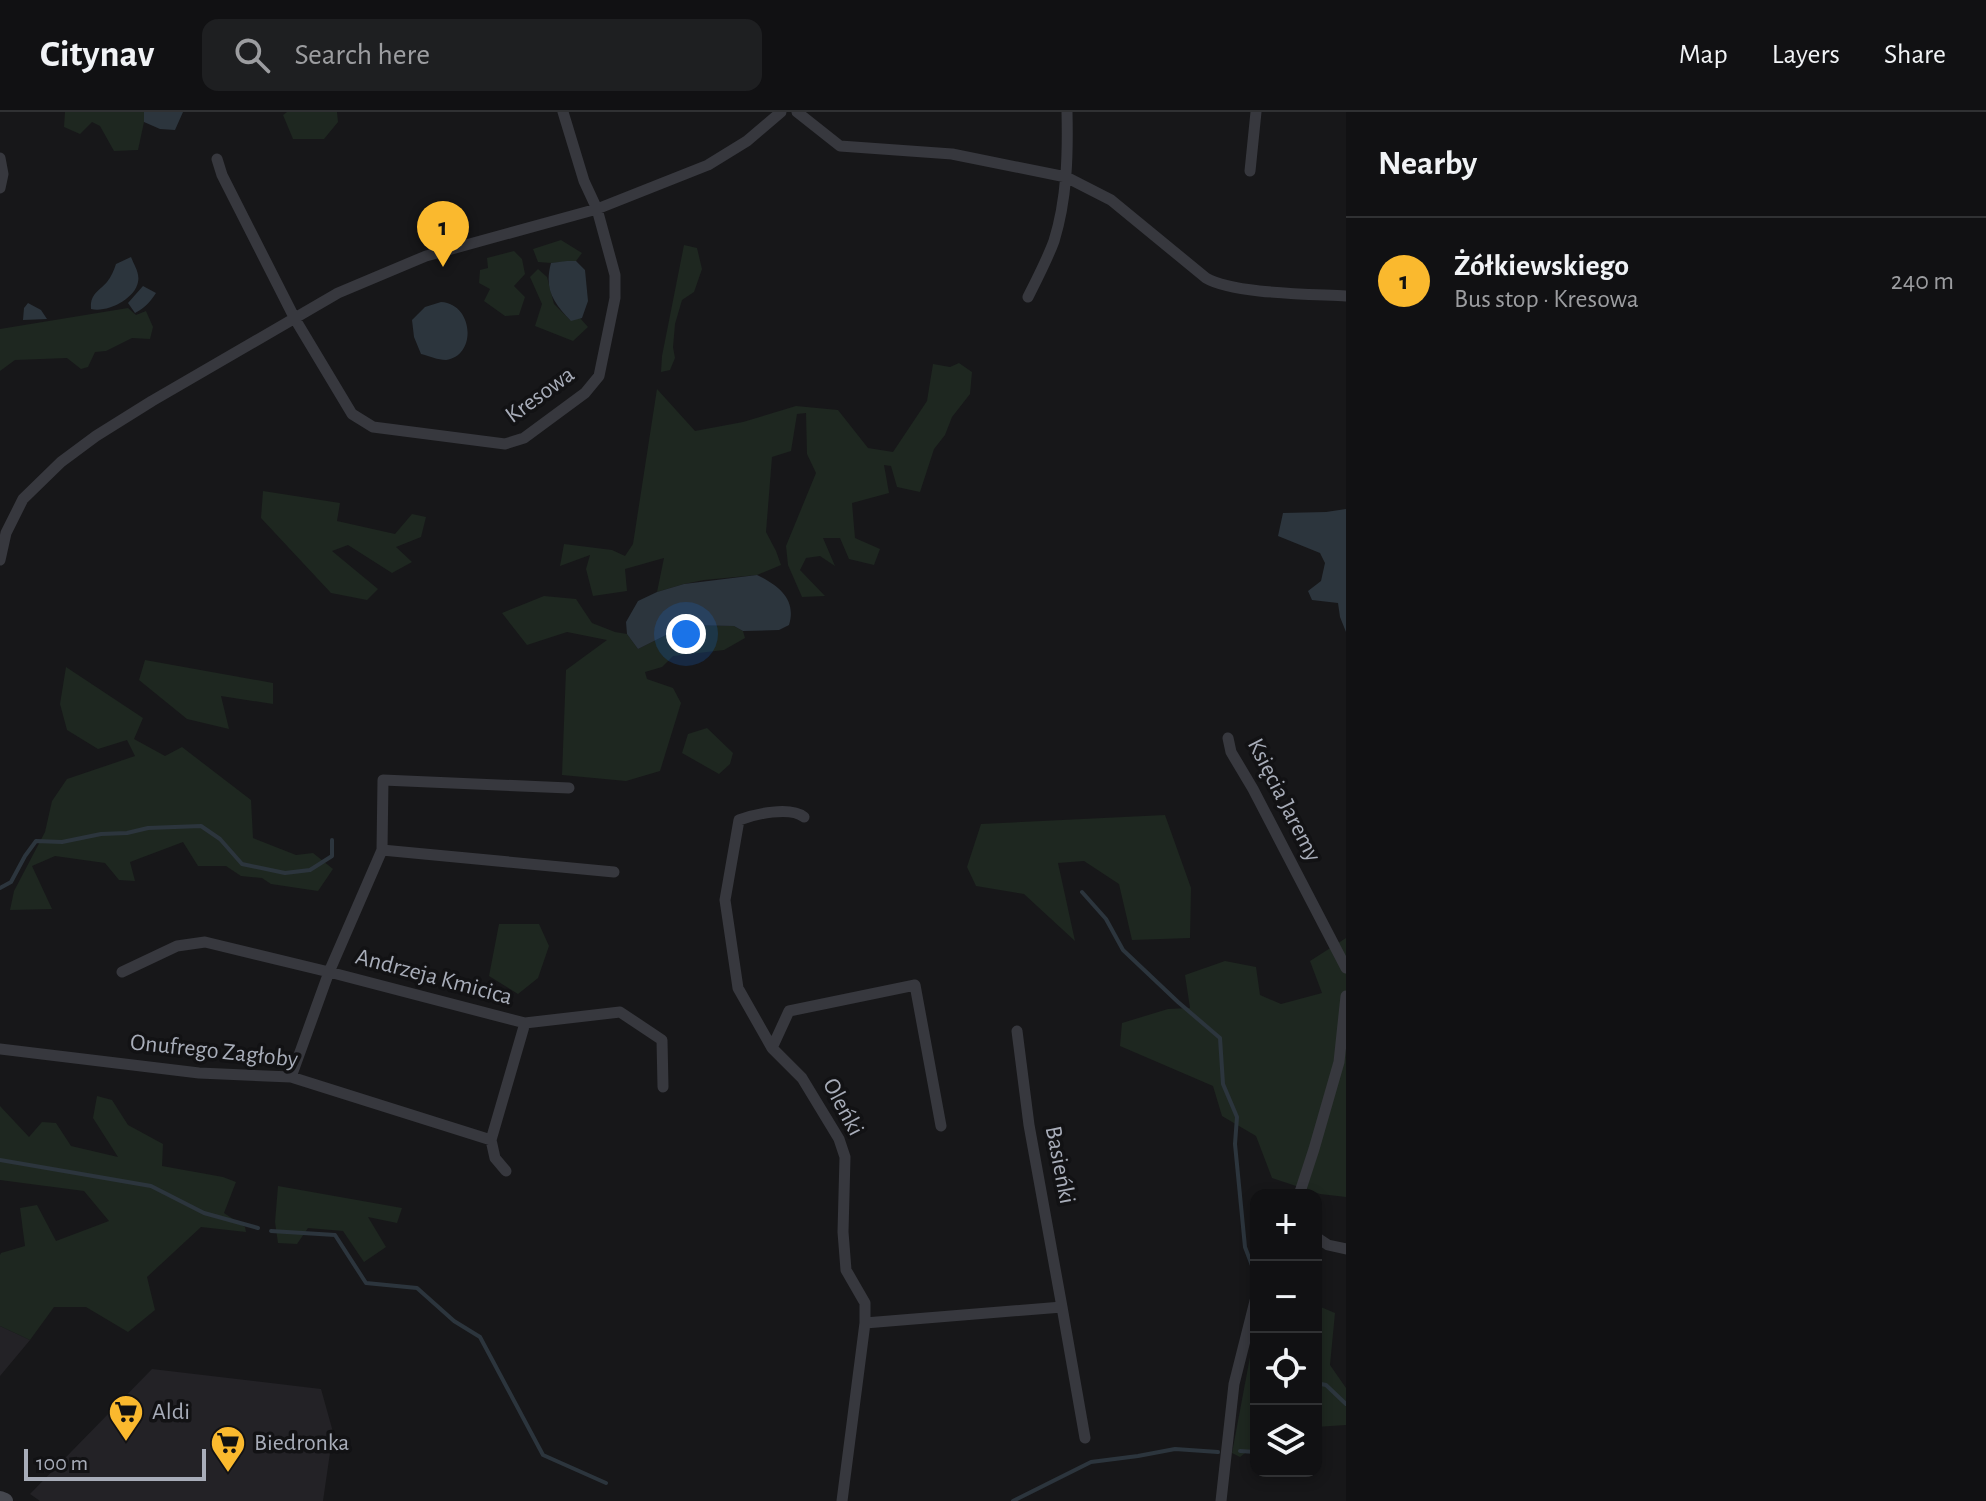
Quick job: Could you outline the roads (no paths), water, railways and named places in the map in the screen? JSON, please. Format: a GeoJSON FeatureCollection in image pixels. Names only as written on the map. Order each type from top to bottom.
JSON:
{"type":"FeatureCollection","features":[{"type":"Feature","properties":{"kind":"street","name":"Kresowa"},"geometry":{"type":"LineString","coordinates":[[217,159],[222,175],[295,319],[352,414],[373,427],[505,444],[524,438],[585,393],[599,376],[615,298],[615,275],[597,209],[584,181],[563,112]]}},
{"type":"Feature","properties":{"kind":"street"},"geometry":{"type":"LineString","coordinates":[[0,560],[6,533],[23,499],[61,462],[130,415],[338,293],[426,256],[597,209],[708,165],[747,141],[781,112]]}},
{"type":"Feature","properties":{"kind":"street"},"geometry":{"type":"LineString","coordinates":[[797,112],[840,146],[952,154],[1066,177],[1111,200],[1216,284],[1346,296]]}},
{"type":"Feature","properties":{"kind":"street"},"geometry":{"type":"LineString","coordinates":[[1028,297],[1053,242],[1063,206],[1068,158],[1067,112]]}},
{"type":"Feature","properties":{"kind":"street"},"geometry":{"type":"LineString","coordinates":[[1250,171],[1256,112]]}},
{"type":"Feature","properties":{"kind":"street"},"geometry":{"type":"LineString","coordinates":[[0,158],[3,174],[0,188]]}},
{"type":"Feature","properties":{"kind":"street","name":"Księcia Jaremy"},"geometry":{"type":"LineString","coordinates":[[1228,738],[1231,752],[1346,968]]}},
{"type":"Feature","properties":{"kind":"street","name":"Andrzeja Kmicica"},"geometry":{"type":"LineString","coordinates":[[291,1077],[329,972],[382,850],[383,780],[569,788]]}},
{"type":"Feature","properties":{"kind":"street","name":"Oleńki"},"geometry":{"type":"LineString","coordinates":[[804,817],[798,812],[756,813],[739,820],[725,900],[738,988],[772,1048],[802,1078],[839,1139],[845,1157],[843,1232],[846,1270],[865,1303],[865,1323],[842,1501]]}},
{"type":"Feature","properties":{"kind":"street"},"geometry":{"type":"LineString","coordinates":[[382,850],[614,872]]}},
{"type":"Feature","properties":{"kind":"street","name":"Andrzeja Kmicica"},"geometry":{"type":"LineString","coordinates":[[122,972],[177,946],[205,942],[525,1023],[620,1012],[662,1040],[663,1087]]}},
{"type":"Feature","properties":{"kind":"street"},"geometry":{"type":"LineString","coordinates":[[772,1048],[789,1011],[915,985],[941,1126]]}},
{"type":"Feature","properties":{"kind":"street"},"geometry":{"type":"LineString","coordinates":[[1301,1189],[1339,1062],[1346,996]]}},
{"type":"Feature","properties":{"kind":"street"},"geometry":{"type":"LineString","coordinates":[[506,1171],[495,1158],[491,1140],[525,1023]]}},
{"type":"Feature","properties":{"kind":"street","name":"Basieńki"},"geometry":{"type":"LineString","coordinates":[[1017,1031],[1029,1125],[1085,1438]]}},
{"type":"Feature","properties":{"kind":"street","name":"Onufrego Zagłoby"},"geometry":{"type":"LineString","coordinates":[[0,1049],[199,1073],[291,1077],[491,1140]]}},
{"type":"Feature","properties":{"kind":"street"},"geometry":{"type":"LineString","coordinates":[[1322,1241],[1346,1249]]}},
{"type":"Feature","properties":{"kind":"street"},"geometry":{"type":"LineString","coordinates":[[865,1323],[1062,1307]]}},
{"type":"Feature","properties":{"kind":"street"},"geometry":{"type":"LineString","coordinates":[[1221,1501],[1234,1384],[1250,1321]]}},
{"type":"Feature","properties":{"kind":"waterway"},"geometry":{"type":"LineString","coordinates":[[0,888],[11,882],[36,841],[62,842],[148,828],[201,826],[220,839],[242,864],[285,873],[310,870],[332,856],[332,840]]}},
{"type":"Feature","properties":{"kind":"waterway"},"geometry":{"type":"LineString","coordinates":[[1082,892],[1106,919],[1123,950],[1220,1038],[1223,1084],[1237,1117],[1235,1144],[1245,1247],[1250,1261]]}},
{"type":"Feature","properties":{"kind":"waterway"},"geometry":{"type":"LineString","coordinates":[[0,1160],[151,1186],[204,1213],[258,1228]]}},
{"type":"Feature","properties":{"kind":"waterway"},"geometry":{"type":"LineString","coordinates":[[271,1231],[335,1235],[366,1283],[417,1288],[454,1321],[480,1337],[543,1455],[606,1483]]}},
{"type":"Feature","properties":{"kind":"waterway"},"geometry":{"type":"LineString","coordinates":[[1322,1384],[1346,1404]]}},
{"type":"Feature","properties":{"kind":"waterway"},"geometry":{"type":"LineString","coordinates":[[1013,1501],[1091,1462],[1175,1449],[1218,1452]]}},
{"type":"Feature","properties":{"kind":"waterway"},"geometry":{"type":"LineString","coordinates":[[1240,1451],[1250,1452]]}},
{"type":"Feature","properties":{"kind":"place","name":"Żółkiewskiego"},"geometry":{"type":"Point","coordinates":[443,267]}},
{"type":"Feature","properties":{"kind":"place","name":"Aldi"},"geometry":{"type":"Point","coordinates":[126,1443]}},
{"type":"Feature","properties":{"kind":"place","name":"Biedronka"},"geometry":{"type":"Point","coordinates":[228,1474]}}]}
